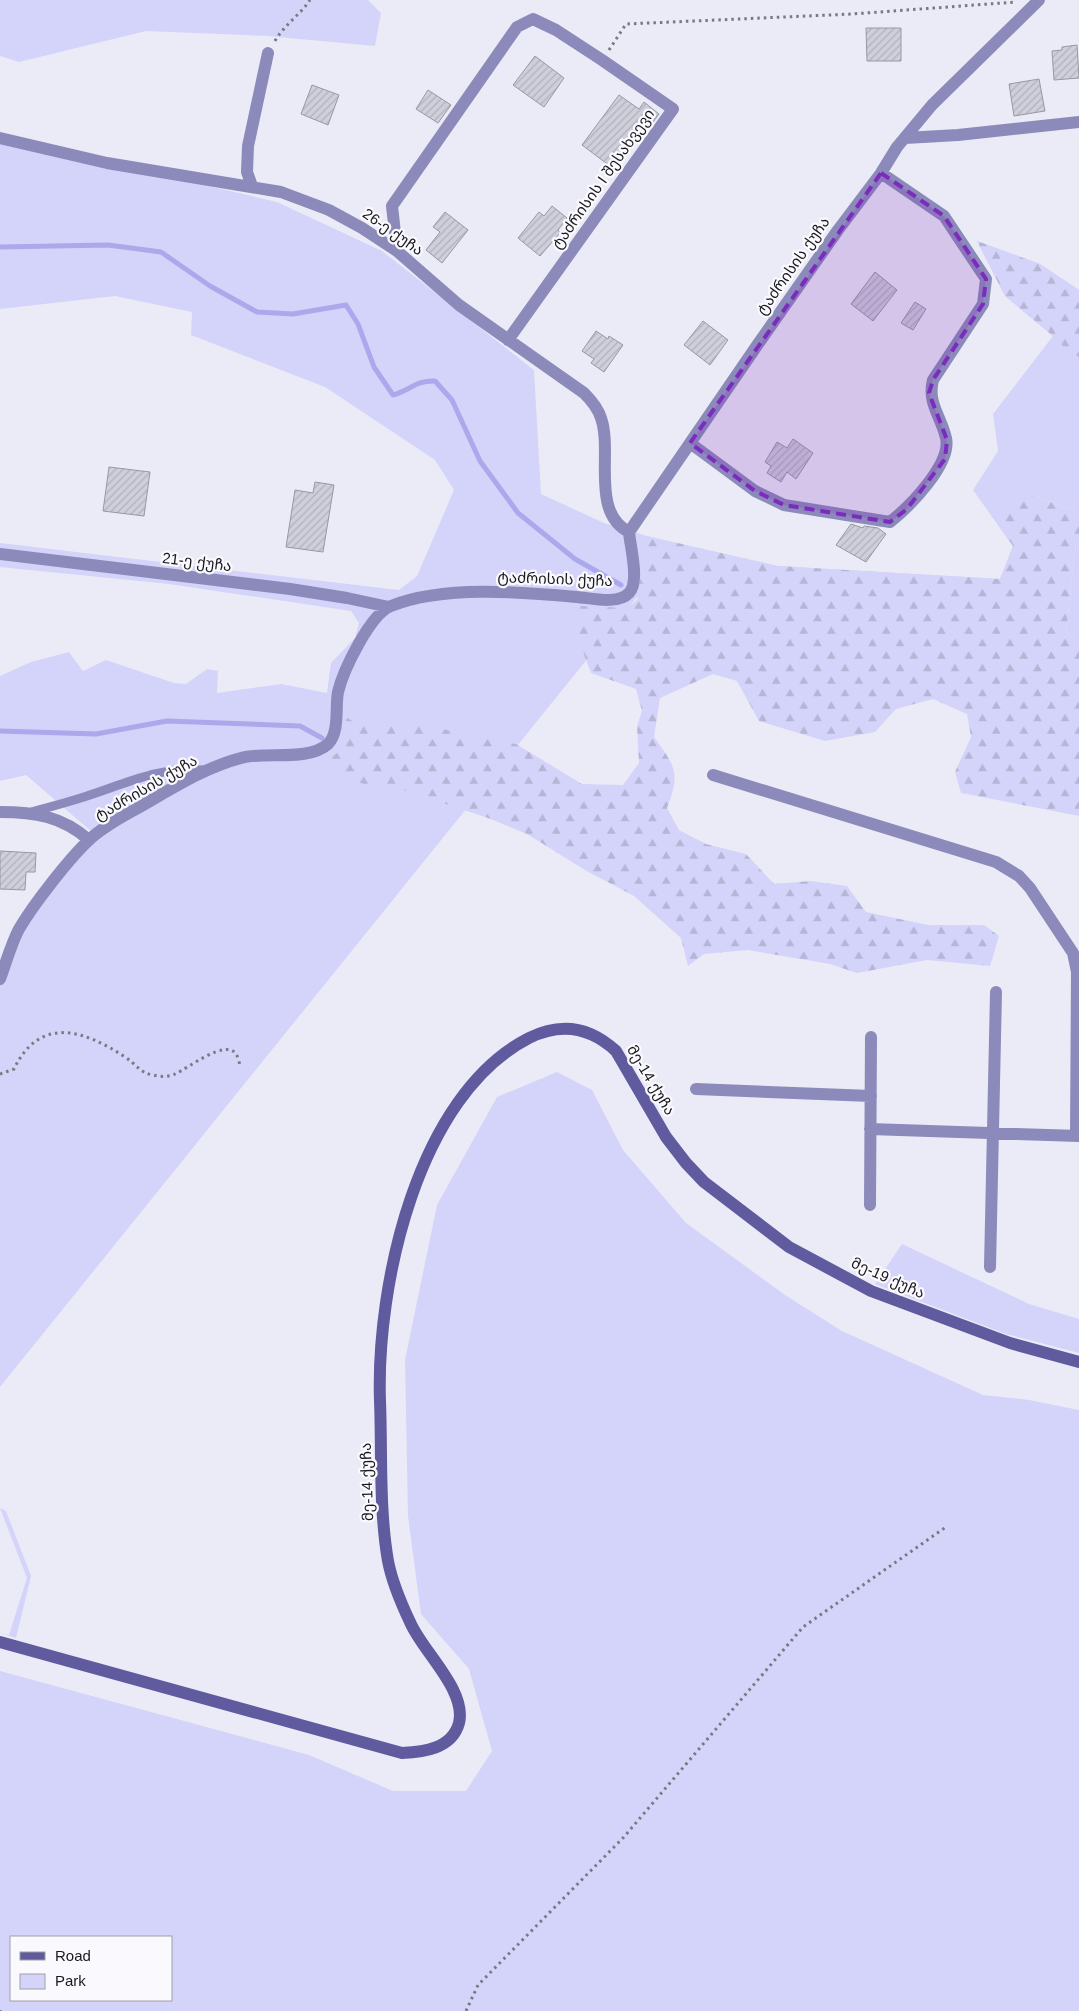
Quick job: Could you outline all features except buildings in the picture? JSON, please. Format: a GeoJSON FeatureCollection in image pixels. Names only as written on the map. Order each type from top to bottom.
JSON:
{"type":"FeatureCollection","features":[{"type":"Feature","properties":{"kind":"street","name":"ტაძრისის ქუჩა"},"geometry":{"type":"LineString","coordinates":[[0,979],[19,930],[89,840],[186,780],[209,770],[242,757],[300,754],[318,751],[330,743],[336,721],[338,692],[347,668],[372,622],[389,607],[432,595],[522,593],[601,600],[619,598],[629,593],[635,580],[628,532],[838,230],[881,174],[905,138],[932,105],[1038,1]]}},
{"type":"Feature","properties":{"kind":"street","name":"ტაძრისის I შესახვევი"},"geometry":{"type":"LineString","coordinates":[[397,251],[392,206],[517,27],[533,19],[556,30],[672,109],[508,340]]}},
{"type":"Feature","properties":{"kind":"street"},"geometry":{"type":"LineString","coordinates":[[252,186],[247,172],[248,146],[268,53]]}},
{"type":"Feature","properties":{"kind":"street"},"geometry":{"type":"LineString","coordinates":[[905,138],[958,135],[1079,122]]}},
{"type":"Feature","properties":{"kind":"street","name":"26-ე ქუჩა"},"geometry":{"type":"LineString","coordinates":[[0,138],[106,163],[281,192],[329,210],[362,228],[397,251],[459,305],[584,393],[593,402],[601,416],[605,431],[606,501],[615,522],[628,532]]}},
{"type":"Feature","properties":{"kind":"street"},"geometry":{"type":"LineString","coordinates":[[690,443],[755,491],[784,505],[890,522],[907,508],[945,458],[947,440],[930,393],[931,386],[933,380],[983,304],[986,279],[944,216],[881,174]]}},
{"type":"Feature","properties":{"kind":"street","name":"21-ე ქუჩა"},"geometry":{"type":"LineString","coordinates":[[0,554],[290,589],[389,607]]}},
{"type":"Feature","properties":{"kind":"street"},"geometry":{"type":"LineString","coordinates":[[713,775],[996,862],[1019,876],[1030,888],[1073,954],[1077,972],[1078,1136],[870,1129]]}},
{"type":"Feature","properties":{"kind":"street"},"geometry":{"type":"LineString","coordinates":[[0,812],[30,812],[46,815],[89,840]]}},
{"type":"Feature","properties":{"kind":"street"},"geometry":{"type":"LineString","coordinates":[[990,1267],[996,992]]}},
{"type":"Feature","properties":{"kind":"street","name":"მე-14 ქუჩა"},"geometry":{"type":"LineString","coordinates":[[0,1642],[402,1753],[424,1752],[439,1747],[451,1737],[459,1723],[458,1704],[451,1685],[413,1631],[400,1601],[388,1562],[384,1522],[380,1393],[383,1318],[390,1271],[404,1216],[438,1138],[461,1098],[489,1065],[516,1045],[540,1032],[564,1028],[584,1030],[604,1040],[616,1051],[666,1137],[704,1182]]}},
{"type":"Feature","properties":{"kind":"street"},"geometry":{"type":"LineString","coordinates":[[870,1205],[871,1037]]}},
{"type":"Feature","properties":{"kind":"street"},"geometry":{"type":"LineString","coordinates":[[696,1089],[870,1096]]}},
{"type":"Feature","properties":{"kind":"street","name":"მე-19 ქუჩა"},"geometry":{"type":"LineString","coordinates":[[704,1182],[789,1247],[871,1291],[1010,1343],[1079,1362]]}},
{"type":"Feature","properties":{"kind":"lane"},"geometry":{"type":"LineString","coordinates":[[30,812],[89,796],[150,773],[175,769],[209,770]]}},
{"type":"Feature","properties":{"kind":"path"},"geometry":{"type":"LineString","coordinates":[[268,53],[281,32],[303,11],[310,0]]}},
{"type":"Feature","properties":{"kind":"path"},"geometry":{"type":"LineString","coordinates":[[602,60],[626,24],[1038,1]]}},
{"type":"Feature","properties":{"kind":"path"},"geometry":{"type":"LineString","coordinates":[[0,1074],[14,1069],[21,1055],[35,1040],[52,1032],[71,1033],[95,1042],[132,1061],[143,1073],[159,1076],[174,1074],[220,1051],[231,1050],[236,1054],[240,1065]]}},
{"type":"Feature","properties":{"kind":"path"},"geometry":{"type":"LineString","coordinates":[[466,2011],[478,1985],[623,1838],[803,1627],[946,1527]]}},
{"type":"Feature","properties":{"kind":"highlighted area"},"geometry":{"type":"Polygon","coordinates":[[[881,173],[944,216],[986,279],[983,304],[933,380],[929,393],[947,440],[945,459],[907,509],[890,522],[784,505],[755,491],[690,443],[881,173]]]}},
{"type":"Feature","properties":{"kind":"green space"},"geometry":{"type":"Polygon","coordinates":[[[0,0],[368,0],[381,13],[375,46],[267,36],[146,31],[19,62],[0,56],[0,0]]]}},
{"type":"Feature","properties":{"kind":"green space"},"geometry":{"type":"Polygon","coordinates":[[[0,143],[63,152],[277,202],[382,251],[534,370],[541,494],[604,523],[660,540],[778,566],[1000,579],[1013,546],[973,490],[998,451],[993,414],[1053,336],[1005,296],[977,241],[1040,264],[1079,290],[1079,513],[1035,496],[1008,586],[642,591],[0,1387],[0,960],[14,926],[92,832],[26,775],[0,781],[0,676],[31,662],[69,652],[83,671],[106,660],[174,683],[186,684],[207,669],[218,671],[217,693],[281,684],[327,693],[331,663],[355,638],[359,623],[351,611],[169,584],[0,567],[0,543],[399,590],[417,576],[454,490],[435,460],[325,387],[191,335],[192,312],[115,296],[0,309],[0,143]]]}},
{"type":"Feature","properties":{"kind":"green space"},"geometry":{"type":"Polygon","coordinates":[[[977,241],[1040,264],[1079,290],[1079,357],[1068,351],[1005,296],[977,241]]]}},
{"type":"Feature","properties":{"kind":"green space"},"geometry":{"type":"Polygon","coordinates":[[[1027,493],[1079,513],[1079,542],[1076,542],[1066,633],[1079,643],[1079,816],[961,793],[955,772],[971,737],[967,714],[933,699],[896,709],[875,732],[825,741],[759,721],[737,681],[713,674],[660,698],[654,737],[667,755],[674,770],[674,786],[667,808],[679,830],[706,844],[746,854],[774,884],[811,881],[847,886],[866,912],[928,925],[984,925],[999,936],[990,966],[927,960],[857,973],[830,964],[748,950],[704,954],[688,966],[681,938],[634,896],[585,870],[527,834],[488,818],[404,790],[368,785],[339,777],[324,764],[337,753],[345,716],[356,724],[387,727],[420,722],[467,736],[516,744],[582,784],[623,785],[639,763],[637,726],[642,711],[636,689],[591,673],[580,641],[578,615],[579,606],[627,608],[637,600],[647,536],[778,566],[1000,579],[1013,546],[990,514],[1027,493]]]}},
{"type":"Feature","properties":{"kind":"green space"},"geometry":{"type":"Polygon","coordinates":[[[1076,542],[1079,542],[1079,643],[1066,633],[1076,542]]]}},
{"type":"Feature","properties":{"kind":"green space"},"geometry":{"type":"Polygon","coordinates":[[[557,1072],[592,1090],[623,1150],[686,1223],[785,1295],[842,1331],[983,1395],[1029,1400],[1079,1410],[1079,2011],[0,2011],[0,1671],[309,1755],[393,1791],[466,1791],[492,1751],[469,1669],[421,1614],[408,1516],[405,1360],[437,1205],[497,1097],[557,1072]]]}},
{"type":"Feature","properties":{"kind":"green space"},"geometry":{"type":"Polygon","coordinates":[[[902,1244],[1029,1304],[1079,1319],[1079,1353],[1006,1334],[875,1284],[902,1244]]]}},
{"type":"Feature","properties":{"kind":"green space"},"geometry":{"type":"Polygon","coordinates":[[[0,1508],[6,1511],[31,1576],[16,1638],[0,1633],[9,1635],[27,1578],[0,1508]]]}},
{"type":"Feature","properties":{"kind":"waterway"},"geometry":{"type":"LineString","coordinates":[[0,247],[108,245],[161,252],[210,286],[257,312],[293,314],[346,305],[358,324],[374,367],[393,395],[423,382],[435,381],[452,400],[480,461],[518,513],[575,559],[621,585]]}},
{"type":"Feature","properties":{"kind":"waterway"},"geometry":{"type":"LineString","coordinates":[[0,731],[96,734],[167,721],[300,726],[322,738]]}}]}
